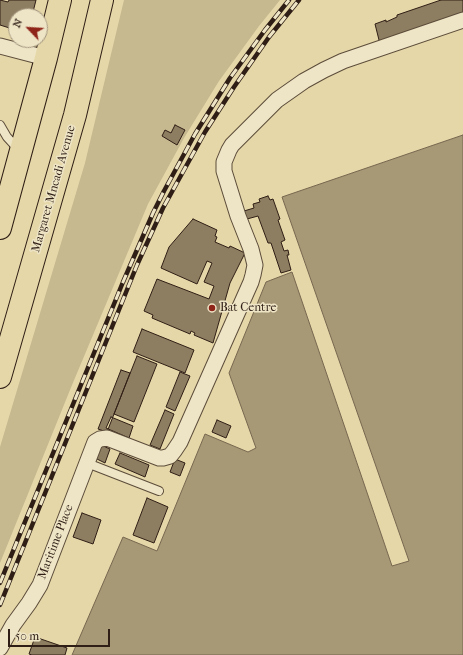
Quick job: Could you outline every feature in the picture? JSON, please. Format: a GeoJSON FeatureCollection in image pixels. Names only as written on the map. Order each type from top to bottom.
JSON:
{"type":"FeatureCollection","features":[{"type":"Feature","properties":{"kind":"main road"},"geometry":{"type":"LineString","coordinates":[[0,228],[46,58],[60,0]]}},
{"type":"Feature","properties":{"kind":"main road"},"geometry":{"type":"LineString","coordinates":[[46,58],[57,46],[75,0]]}},
{"type":"Feature","properties":{"kind":"main road","name":"Margaret Mncadi Avenue"},"geometry":{"type":"LineString","coordinates":[[0,377],[75,115],[102,0]]}},
{"type":"Feature","properties":{"kind":"street","name":"Maritime Place"},"geometry":{"type":"LineString","coordinates":[[0,648],[9,630],[40,585],[95,442],[100,439],[107,438],[159,458],[163,458],[170,456],[180,442],[251,282],[255,265],[253,255],[238,216],[223,167],[228,150],[237,139],[277,100],[324,70],[343,60],[463,20]]}},
{"type":"Feature","properties":{"kind":"street"},"geometry":{"type":"LineString","coordinates":[[0,46],[46,58]]}},
{"type":"Feature","properties":{"kind":"lane"},"geometry":{"type":"LineString","coordinates":[[0,125],[7,137],[21,152]]}},
{"type":"Feature","properties":{"kind":"lane"},"geometry":{"type":"LineString","coordinates":[[87,463],[159,491]]}},
{"type":"Feature","properties":{"kind":"shaded area"},"geometry":{"type":"Polygon","coordinates":[[[124,0],[280,0],[219,81],[184,138],[148,204],[72,385],[0,563],[0,447],[85,163],[124,0]]]}},
{"type":"Feature","properties":{"kind":"shaded area"},"geometry":{"type":"Polygon","coordinates":[[[463,135],[463,655],[72,655],[123,537],[157,551],[205,434],[248,452],[256,448],[229,373],[266,282],[292,272],[392,566],[409,561],[282,197],[463,135]]]}},
{"type":"Feature","properties":{"kind":"building"},"geometry":{"type":"Polygon","coordinates":[[[0,0],[8,2],[9,0],[36,0],[34,8],[8,8],[8,28],[0,25],[0,0]]]}},
{"type":"Feature","properties":{"kind":"building"},"geometry":{"type":"Polygon","coordinates":[[[441,0],[463,0],[463,13],[380,44],[375,24],[386,20],[386,22],[397,17],[397,15],[441,0]]]}},
{"type":"Feature","properties":{"kind":"building"},"geometry":{"type":"Polygon","coordinates":[[[175,125],[185,130],[177,145],[162,136],[165,130],[171,133],[175,125]]]}},
{"type":"Feature","properties":{"kind":"building"},"geometry":{"type":"Polygon","coordinates":[[[268,196],[270,200],[273,199],[285,240],[281,242],[284,251],[288,250],[289,255],[287,255],[291,270],[281,273],[271,243],[268,243],[258,216],[247,219],[244,211],[254,208],[253,204],[260,202],[259,199],[268,196]]]}},
{"type":"Feature","properties":{"kind":"building"},"geometry":{"type":"Polygon","coordinates":[[[193,219],[217,230],[215,242],[229,248],[230,246],[245,253],[230,283],[213,343],[194,335],[195,333],[191,331],[190,334],[152,318],[153,315],[144,311],[157,279],[209,299],[214,286],[204,282],[212,263],[207,261],[197,284],[161,268],[169,247],[193,219]]]}},
{"type":"Feature","properties":{"kind":"building"},"geometry":{"type":"Polygon","coordinates":[[[142,329],[194,350],[185,373],[133,352],[142,329]]]}},
{"type":"Feature","properties":{"kind":"building"},"geometry":{"type":"Polygon","coordinates":[[[137,356],[157,364],[134,422],[114,414],[137,356]]]}},
{"type":"Feature","properties":{"kind":"building"},"geometry":{"type":"Polygon","coordinates":[[[121,370],[130,373],[107,432],[98,429],[121,370]]]}},
{"type":"Feature","properties":{"kind":"building"},"geometry":{"type":"Polygon","coordinates":[[[180,372],[190,376],[175,411],[166,407],[180,372]]]}},
{"type":"Feature","properties":{"kind":"building"},"geometry":{"type":"Polygon","coordinates":[[[165,410],[174,414],[160,449],[150,445],[165,410]]]}},
{"type":"Feature","properties":{"kind":"building"},"geometry":{"type":"Polygon","coordinates":[[[111,417],[133,426],[129,438],[106,428],[111,417]]]}},
{"type":"Feature","properties":{"kind":"building"},"geometry":{"type":"Polygon","coordinates":[[[217,420],[231,426],[226,438],[212,432],[217,420]]]}},
{"type":"Feature","properties":{"kind":"building"},"geometry":{"type":"Polygon","coordinates":[[[101,445],[110,449],[105,463],[95,458],[101,445]]]}},
{"type":"Feature","properties":{"kind":"building"},"geometry":{"type":"Polygon","coordinates":[[[120,453],[149,465],[145,477],[115,464],[120,453]]]}},
{"type":"Feature","properties":{"kind":"building"},"geometry":{"type":"Polygon","coordinates":[[[175,459],[185,463],[180,476],[170,472],[175,459]]]}},
{"type":"Feature","properties":{"kind":"building"},"geometry":{"type":"Polygon","coordinates":[[[147,498],[168,507],[154,543],[133,535],[147,498]]]}},
{"type":"Feature","properties":{"kind":"building"},"geometry":{"type":"Polygon","coordinates":[[[82,513],[101,520],[93,544],[73,537],[82,513]]]}},
{"type":"Feature","properties":{"kind":"building"},"geometry":{"type":"Polygon","coordinates":[[[35,637],[67,648],[65,655],[29,654],[35,637]]]}},
{"type":"Feature","properties":{"kind":"railway"},"geometry":{"type":"LineString","coordinates":[[0,583],[123,282],[153,213],[195,134],[230,78],[289,0]]}},
{"type":"Feature","properties":{"kind":"railway"},"geometry":{"type":"LineString","coordinates":[[0,605],[137,265],[163,208],[205,132],[234,87],[269,37],[299,0]]}},
{"type":"Feature","properties":{"kind":"place","name":"Bat Centre"},"geometry":{"type":"Point","coordinates":[212,308]}}]}
